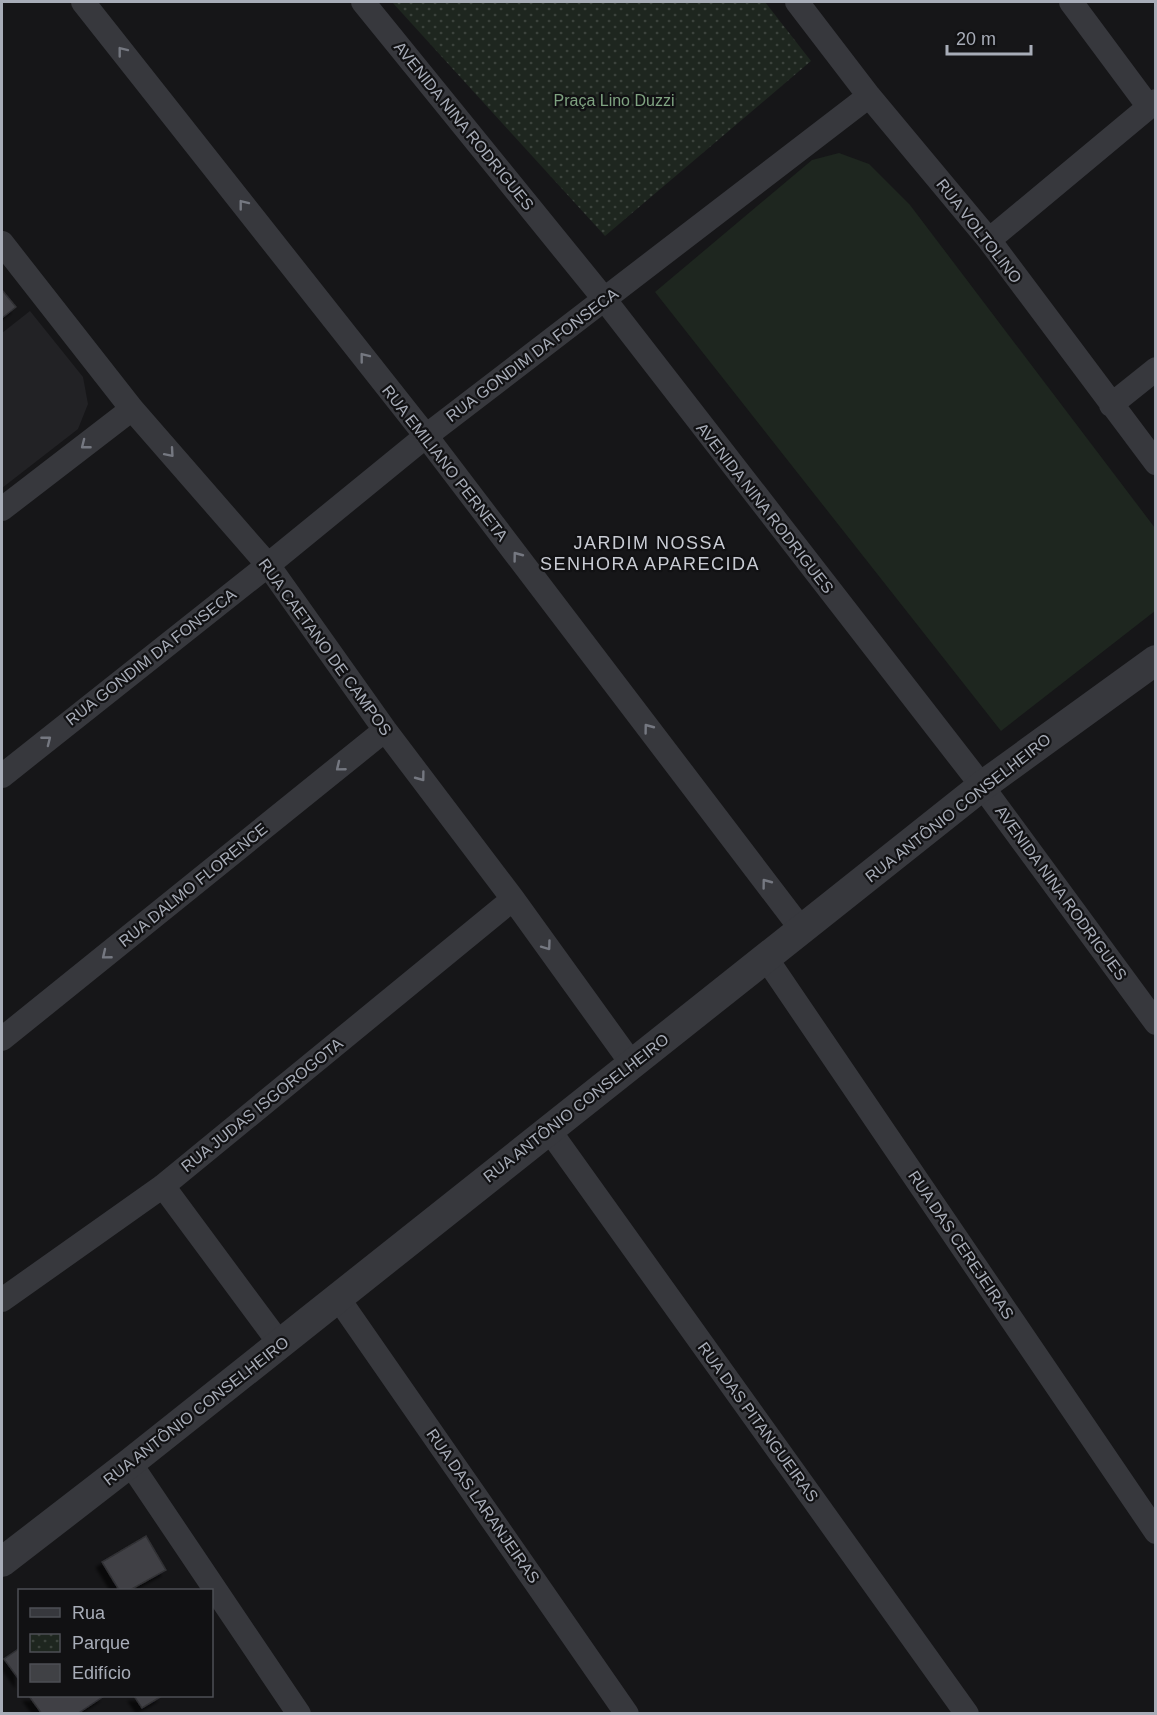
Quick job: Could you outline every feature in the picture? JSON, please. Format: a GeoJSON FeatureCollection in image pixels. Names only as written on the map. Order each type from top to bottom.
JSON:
{"type":"FeatureCollection","features":[{"type":"Feature","properties":{"kind":"street","name":"RUA EMILIANO PERNETA"},"geometry":{"type":"LineString","coordinates":[[83,2],[426,436],[802,930]]}},
{"type":"Feature","properties":{"kind":"street","name":"AVENIDA NINA RODRIGUES"},"geometry":{"type":"LineString","coordinates":[[363,2],[605,300],[982,786],[1153,1012]]}},
{"type":"Feature","properties":{"kind":"street","name":"RUA VOLTOLINO"},"geometry":{"type":"LineString","coordinates":[[797,2],[869,96],[988,240],[1155,464]]}},
{"type":"Feature","properties":{"kind":"street"},"geometry":{"type":"LineString","coordinates":[[988,240],[1152,104],[1071,2]]}},
{"type":"Feature","properties":{"kind":"street","name":"RUA GONDIM DA FONSECA"},"geometry":{"type":"LineString","coordinates":[[2,776],[426,436],[869,96]]}},
{"type":"Feature","properties":{"kind":"street","name":"RUA CAETANO DE CAMPOS"},"geometry":{"type":"LineString","coordinates":[[2,243],[132,409],[268,565],[385,730],[513,899],[632,1064]]}},
{"type":"Feature","properties":{"kind":"street"},"geometry":{"type":"LineString","coordinates":[[1111,405],[1155,369]]}},
{"type":"Feature","properties":{"kind":"street"},"geometry":{"type":"LineString","coordinates":[[2,509],[132,409]]}},
{"type":"Feature","properties":{"kind":"street","name":"RUA ANTÔNIO CONSELHEIRO"},"geometry":{"type":"LineString","coordinates":[[2,1562],[130,1463],[982,786],[1155,660]]}},
{"type":"Feature","properties":{"kind":"street","name":"RUA DALMO FLORENCE"},"geometry":{"type":"LineString","coordinates":[[2,1039],[385,730]]}},
{"type":"Feature","properties":{"kind":"street","name":"RUA JUDAS ISGOROGOTA"},"geometry":{"type":"LineString","coordinates":[[2,1300],[163,1186],[513,899]]}},
{"type":"Feature","properties":{"kind":"street","name":"RUA DAS CEREJEIRAS"},"geometry":{"type":"LineString","coordinates":[[766,958],[1155,1532]]}},
{"type":"Feature","properties":{"kind":"street","name":"RUA DAS PITANGUEIRAS"},"geometry":{"type":"LineString","coordinates":[[549,1130],[967,1713]]}},
{"type":"Feature","properties":{"kind":"street"},"geometry":{"type":"LineString","coordinates":[[163,1186],[280,1344]]}},
{"type":"Feature","properties":{"kind":"street","name":"RUA DAS LARANJEIRAS"},"geometry":{"type":"LineString","coordinates":[[338,1298],[627,1713]]}},
{"type":"Feature","properties":{"kind":"street"},"geometry":{"type":"LineString","coordinates":[[130,1463],[299,1713]]}},
{"type":"Feature","properties":{"kind":"shaded area"},"geometry":{"type":"Polygon","coordinates":[[[30,311],[83,377],[88,404],[78,429],[2,488],[2,333],[30,311]]]}},
{"type":"Feature","properties":{"kind":"green space","name":"Praça Lino Duzzi"},"geometry":{"type":"Polygon","coordinates":[[[392,2],[765,2],[811,61],[605,236],[392,2]]]}},
{"type":"Feature","properties":{"kind":"green space"},"geometry":{"type":"Polygon","coordinates":[[[839,153],[869,164],[910,205],[1155,528],[1155,611],[1001,731],[655,292],[812,160],[839,153]]]}},
{"type":"Feature","properties":{"kind":"building"},"geometry":{"type":"Polygon","coordinates":[[[2,290],[16,307],[2,318],[2,290]]]}},
{"type":"Feature","properties":{"kind":"building"},"geometry":{"type":"Polygon","coordinates":[[[146,1536],[166,1570],[132,1589],[118,1589],[102,1562],[146,1536]]]}},
{"type":"Feature","properties":{"kind":"building"},"geometry":{"type":"Polygon","coordinates":[[[18,1649],[18,1678],[4,1659],[18,1649]]]}},
{"type":"Feature","properties":{"kind":"building"},"geometry":{"type":"Polygon","coordinates":[[[30,1697],[102,1697],[77,1714],[42,1714],[30,1697]]]}},
{"type":"Feature","properties":{"kind":"building"},"geometry":{"type":"Polygon","coordinates":[[[135,1697],[160,1697],[142,1708],[135,1697]]]}},
{"type":"Feature","properties":{"kind":"district","name":"JARDIM NOSSA SENHORA APARECIDA"},"geometry":{"type":"Point","coordinates":[650,553]}}]}
